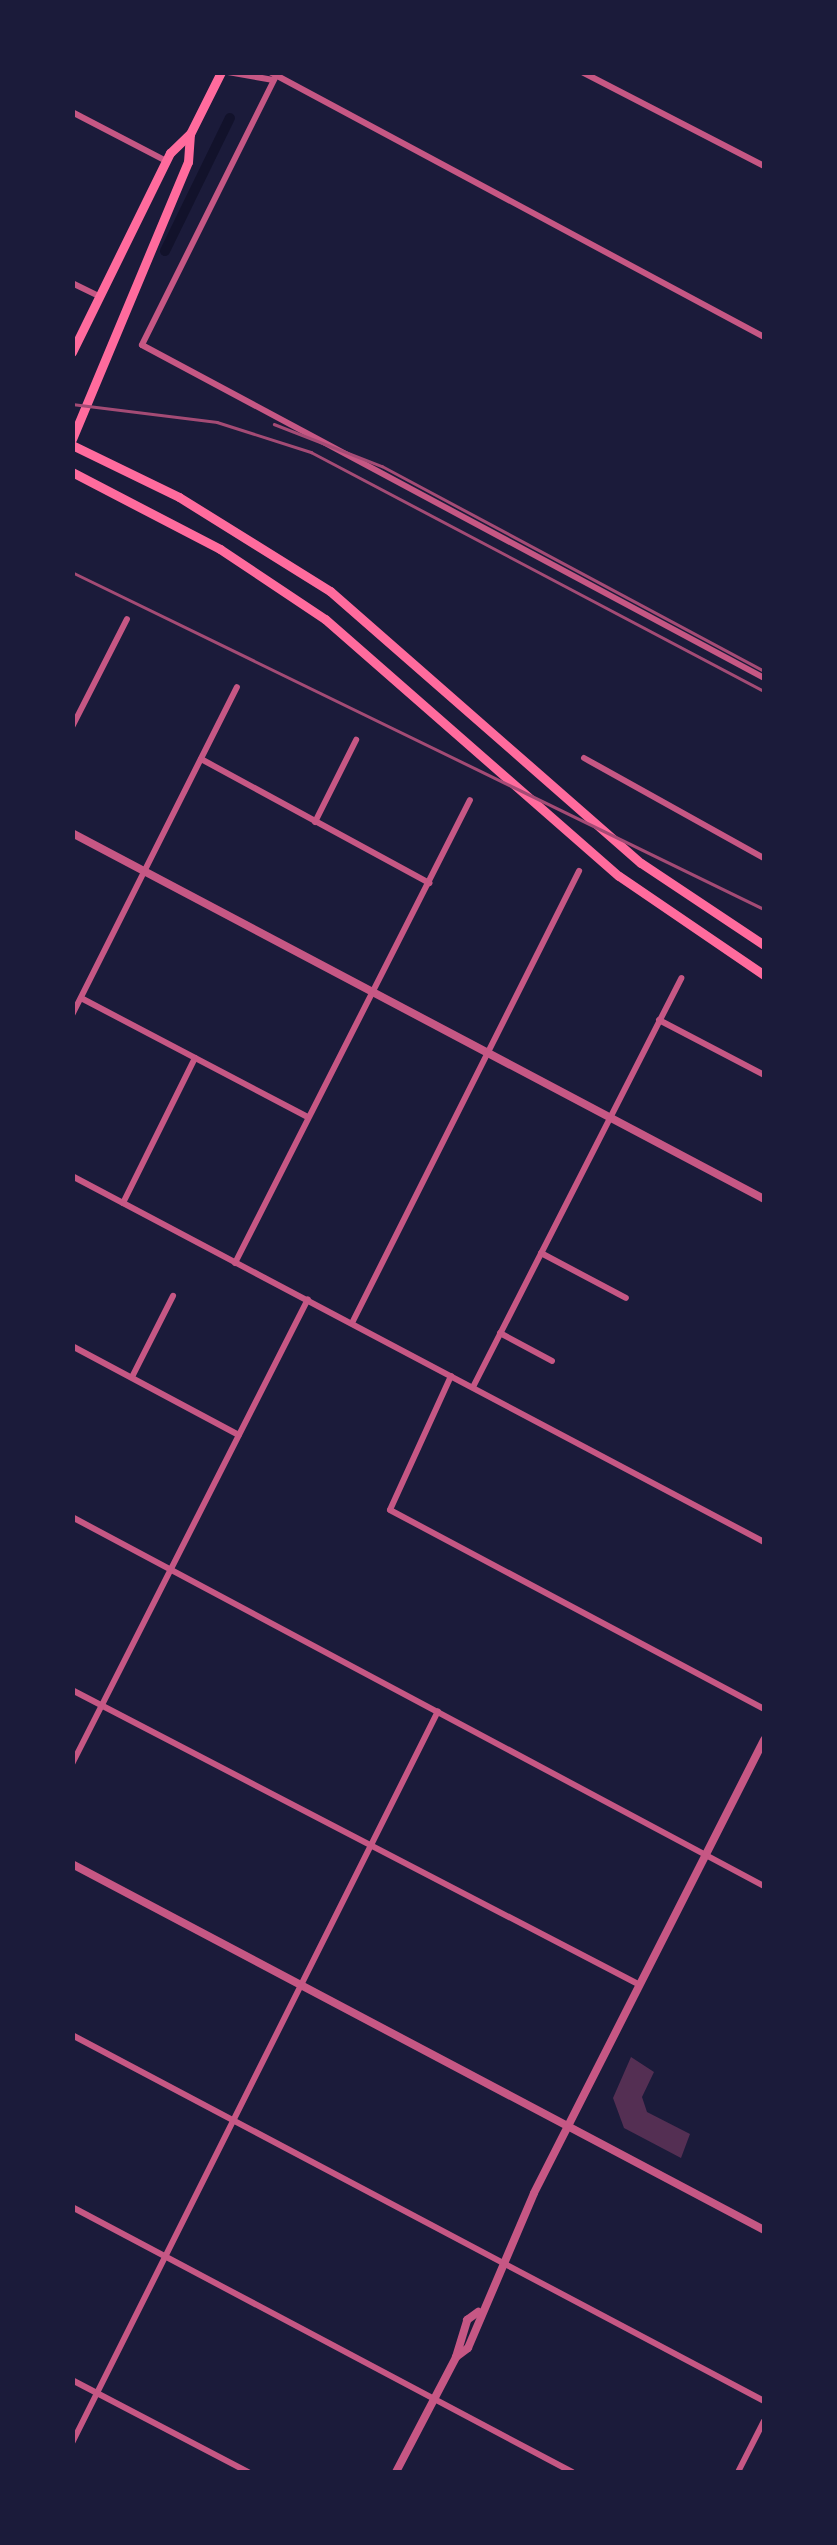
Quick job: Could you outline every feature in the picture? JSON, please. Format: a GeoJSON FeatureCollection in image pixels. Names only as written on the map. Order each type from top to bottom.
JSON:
{"type":"FeatureCollection","features":[{"type":"Feature","properties":{"kind":"main road"},"geometry":{"type":"LineString","coordinates":[[72,352],[166,161],[190,134],[224,72]]}},
{"type":"Feature","properties":{"kind":"main road"},"geometry":{"type":"LineString","coordinates":[[190,134],[188,162],[72,442],[284,559],[454,694],[604,833],[714,915],[764,946]]}},
{"type":"Feature","properties":{"kind":"main road"},"geometry":{"type":"LineString","coordinates":[[72,472],[271,581],[442,716],[568,834],[702,937],[764,974]]}},
{"type":"Feature","properties":{"kind":"street"},"geometry":{"type":"LineString","coordinates":[[224,72],[274,75],[764,338]]}},
{"type":"Feature","properties":{"kind":"street"},"geometry":{"type":"LineString","coordinates":[[582,72],[764,166]]}},
{"type":"Feature","properties":{"kind":"street"},"geometry":{"type":"LineString","coordinates":[[274,75],[142,345],[764,678]]}},
{"type":"Feature","properties":{"kind":"street"},"geometry":{"type":"LineString","coordinates":[[72,112],[166,161]]}},
{"type":"Feature","properties":{"kind":"street"},"geometry":{"type":"LineString","coordinates":[[72,282],[99,296]]}},
{"type":"Feature","properties":{"kind":"street"},"geometry":{"type":"LineString","coordinates":[[72,728],[127,619]]}},
{"type":"Feature","properties":{"kind":"street"},"geometry":{"type":"LineString","coordinates":[[72,1015],[238,687]]}},
{"type":"Feature","properties":{"kind":"street"},"geometry":{"type":"LineString","coordinates":[[316,822],[356,740]]}},
{"type":"Feature","properties":{"kind":"street"},"geometry":{"type":"LineString","coordinates":[[584,758],[764,858]]}},
{"type":"Feature","properties":{"kind":"street"},"geometry":{"type":"LineString","coordinates":[[201,760],[429,883]]}},
{"type":"Feature","properties":{"kind":"street"},"geometry":{"type":"LineString","coordinates":[[236,1263],[470,800]]}},
{"type":"Feature","properties":{"kind":"street"},"geometry":{"type":"LineString","coordinates":[[72,833],[764,1199]]}},
{"type":"Feature","properties":{"kind":"street"},"geometry":{"type":"LineString","coordinates":[[352,1323],[578,872]]}},
{"type":"Feature","properties":{"kind":"street"},"geometry":{"type":"LineString","coordinates":[[473,1388],[680,978]]}},
{"type":"Feature","properties":{"kind":"street"},"geometry":{"type":"LineString","coordinates":[[81,998],[308,1118]]}},
{"type":"Feature","properties":{"kind":"street"},"geometry":{"type":"LineString","coordinates":[[659,1020],[764,1075]]}},
{"type":"Feature","properties":{"kind":"street"},"geometry":{"type":"LineString","coordinates":[[123,1202],[195,1058]]}},
{"type":"Feature","properties":{"kind":"street"},"geometry":{"type":"LineString","coordinates":[[72,1176],[764,1542]]}},
{"type":"Feature","properties":{"kind":"street"},"geometry":{"type":"LineString","coordinates":[[540,1253],[626,1298]]}},
{"type":"Feature","properties":{"kind":"street"},"geometry":{"type":"LineString","coordinates":[[132,1377],[173,1296]]}},
{"type":"Feature","properties":{"kind":"street"},"geometry":{"type":"LineString","coordinates":[[72,1764],[308,1299]]}},
{"type":"Feature","properties":{"kind":"street"},"geometry":{"type":"LineString","coordinates":[[500,1332],[552,1361]]}},
{"type":"Feature","properties":{"kind":"street"},"geometry":{"type":"LineString","coordinates":[[72,1346],[240,1435]]}},
{"type":"Feature","properties":{"kind":"street"},"geometry":{"type":"LineString","coordinates":[[451,1376],[390,1510],[764,1709]]}},
{"type":"Feature","properties":{"kind":"street"},"geometry":{"type":"LineString","coordinates":[[72,1517],[764,1886]]}},
{"type":"Feature","properties":{"kind":"street"},"geometry":{"type":"LineString","coordinates":[[72,1690],[640,1985]]}},
{"type":"Feature","properties":{"kind":"street"},"geometry":{"type":"LineString","coordinates":[[72,2443],[438,1711]]}},
{"type":"Feature","properties":{"kind":"street"},"geometry":{"type":"LineString","coordinates":[[396,2472],[456,2357],[467,2320],[478,2312],[764,1740]]}},
{"type":"Feature","properties":{"kind":"street"},"geometry":{"type":"LineString","coordinates":[[72,1864],[764,2230]]}},
{"type":"Feature","properties":{"kind":"street"},"geometry":{"type":"LineString","coordinates":[[72,2035],[764,2401]]}},
{"type":"Feature","properties":{"kind":"street"},"geometry":{"type":"LineString","coordinates":[[72,2207],[572,2472]]}},
{"type":"Feature","properties":{"kind":"street"},"geometry":{"type":"LineString","coordinates":[[72,2380],[248,2472]]}},
{"type":"Feature","properties":{"kind":"street"},"geometry":{"type":"LineString","coordinates":[[738,2472],[764,2420]]}},
{"type":"Feature","properties":{"kind":"building"},"geometry":{"type":"Polygon","coordinates":[[[631,2057],[654,2072],[642,2097],[647,2112],[690,2134],[681,2158],[624,2128],[613,2098],[631,2057]]]}},
{"type":"Feature","properties":{"kind":"waterway"},"geometry":{"type":"LineString","coordinates":[[165,251],[230,118]]}},
{"type":"Feature","properties":{"kind":"railway"},"geometry":{"type":"LineString","coordinates":[[72,404],[217,422],[311,452],[764,691]]}},
{"type":"Feature","properties":{"kind":"railway"},"geometry":{"type":"LineString","coordinates":[[274,424],[382,466],[764,671]]}},
{"type":"Feature","properties":{"kind":"railway"},"geometry":{"type":"LineString","coordinates":[[72,572],[764,909]]}}]}
